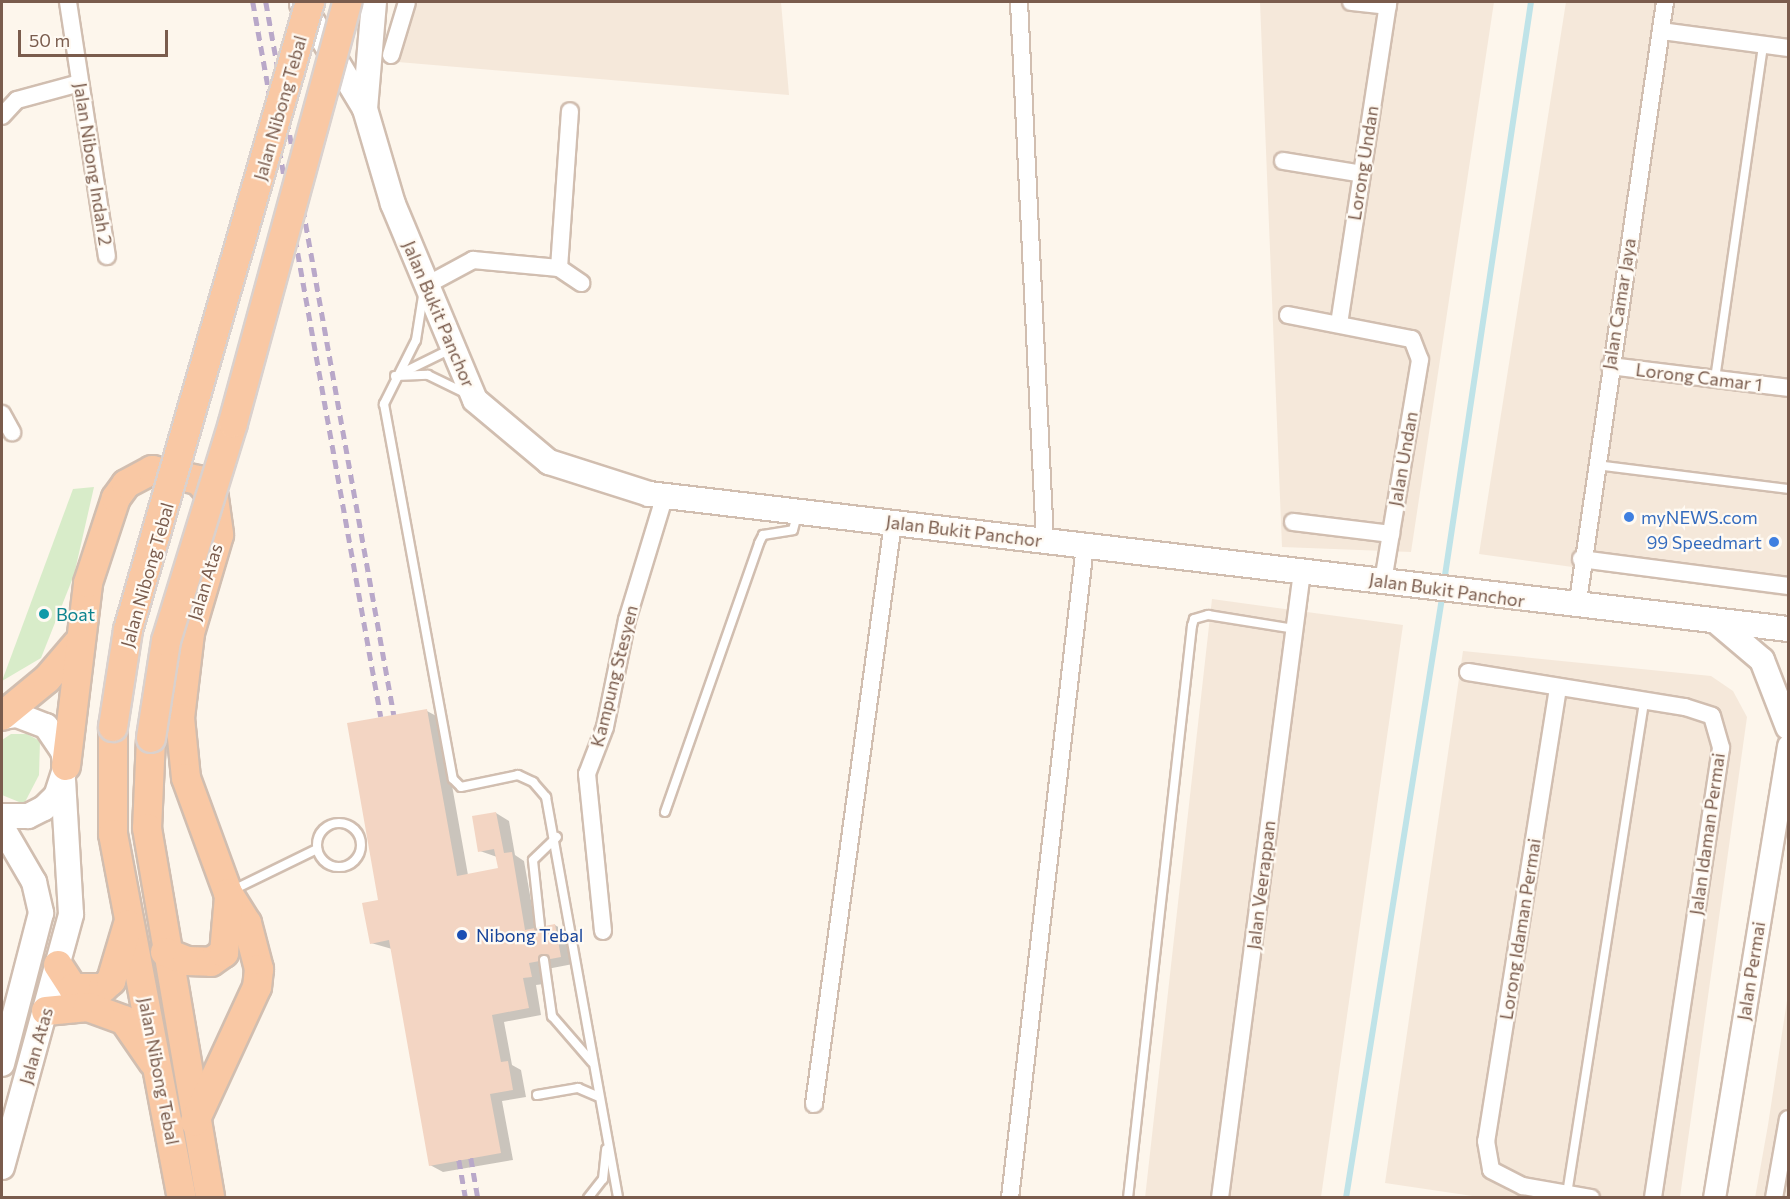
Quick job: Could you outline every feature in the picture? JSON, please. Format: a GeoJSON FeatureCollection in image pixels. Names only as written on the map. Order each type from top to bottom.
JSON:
{"type":"FeatureCollection","features":[{"type":"Feature","properties":{"kind":"highway","name":"Jalan Nibong Tebal"},"geometry":{"type":"LineString","coordinates":[[210,1197],[165,952],[147,828],[152,738],[166,641],[363,5]]}},
{"type":"Feature","properties":{"kind":"highway","name":"Jalan Nibong Tebal"},"geometry":{"type":"LineString","coordinates":[[182,1197],[164,1082],[129,921],[113,834],[113,727],[128,630],[306,7]]}},
{"type":"Feature","properties":{"kind":"highway","name":"Jalan Atas"},"geometry":{"type":"LineString","coordinates":[[65,773],[76,644],[88,584],[121,491],[152,470],[198,480],[214,498],[219,535],[190,633],[180,718],[186,778],[228,892]]}},
{"type":"Feature","properties":{"kind":"highway","name":"Jalan Atas"},"geometry":{"type":"LineString","coordinates":[[2,717],[47,679],[76,644]]}},
{"type":"Feature","properties":{"kind":"highway"},"geometry":{"type":"LineString","coordinates":[[165,952],[188,961],[211,962],[224,953],[232,914],[228,892]]}},
{"type":"Feature","properties":{"kind":"highway"},"geometry":{"type":"LineString","coordinates":[[195,1121],[257,987],[259,969],[247,923],[228,892]]}},
{"type":"Feature","properties":{"kind":"highway"},"geometry":{"type":"LineString","coordinates":[[58,965],[73,988],[103,988],[111,981],[129,921]]}},
{"type":"Feature","properties":{"kind":"highway"},"geometry":{"type":"LineString","coordinates":[[46,1011],[88,1007],[124,1020],[164,1082]]}},
{"type":"Feature","properties":{"kind":"main road"},"geometry":{"type":"LineString","coordinates":[[306,7],[340,24],[363,5]]}},
{"type":"Feature","properties":{"kind":"main road"},"geometry":{"type":"LineString","coordinates":[[363,5],[371,82],[365,109]]}},
{"type":"Feature","properties":{"kind":"main road","name":"Jalan Bukit Panchor"},"geometry":{"type":"LineString","coordinates":[[306,7],[365,109],[425,286],[475,400],[549,462],[665,495],[1383,580],[1577,608],[1788,628]]}},
{"type":"Feature","properties":{"kind":"main road"},"geometry":{"type":"LineString","coordinates":[[1716,621],[1762,660],[1788,727]]}},
{"type":"Feature","properties":{"kind":"main road"},"geometry":{"type":"LineString","coordinates":[[2,717],[25,717],[46,726],[63,751],[65,773],[44,808],[28,816],[2,816]]}},
{"type":"Feature","properties":{"kind":"main road","name":"Jalan Atas"},"geometry":{"type":"LineString","coordinates":[[2,1167],[71,914],[65,773]]}},
{"type":"Feature","properties":{"kind":"main road","name":"Jalan Atas"},"geometry":{"type":"LineString","coordinates":[[2,827],[34,882],[41,913],[2,1064]]}},
{"type":"Feature","properties":{"kind":"street","name":"Jalan Nibong Indah 2"},"geometry":{"type":"LineString","coordinates":[[68,2],[107,256]]}},
{"type":"Feature","properties":{"kind":"street"},"geometry":{"type":"LineString","coordinates":[[391,55],[407,2]]}},
{"type":"Feature","properties":{"kind":"street"},"geometry":{"type":"LineString","coordinates":[[1019,2],[1045,541]]}},
{"type":"Feature","properties":{"kind":"street"},"geometry":{"type":"LineString","coordinates":[[1351,2],[1388,4]]}},
{"type":"Feature","properties":{"kind":"street","name":"Jalan Camar Jaya"},"geometry":{"type":"LineString","coordinates":[[1577,608],[1581,559],[1665,2]]}},
{"type":"Feature","properties":{"kind":"street","name":"Lorong Undan"},"geometry":{"type":"LineString","coordinates":[[1339,324],[1388,4]]}},
{"type":"Feature","properties":{"kind":"street"},"geometry":{"type":"LineString","coordinates":[[1661,31],[1788,48]]}},
{"type":"Feature","properties":{"kind":"street"},"geometry":{"type":"LineString","coordinates":[[2,116],[17,100],[80,84]]}},
{"type":"Feature","properties":{"kind":"street"},"geometry":{"type":"LineString","coordinates":[[559,268],[570,111]]}},
{"type":"Feature","properties":{"kind":"street"},"geometry":{"type":"LineString","coordinates":[[1283,161],[1362,174]]}},
{"type":"Feature","properties":{"kind":"street"},"geometry":{"type":"LineString","coordinates":[[425,286],[473,260],[559,268],[581,283]]}},
{"type":"Feature","properties":{"kind":"street"},"geometry":{"type":"LineString","coordinates":[[1288,315],[1339,324]]}},
{"type":"Feature","properties":{"kind":"street","name":"Jalan Undan"},"geometry":{"type":"LineString","coordinates":[[1339,324],[1412,339],[1420,360],[1383,580]]}},
{"type":"Feature","properties":{"kind":"street","name":"Lorong Camar 1"},"geometry":{"type":"LineString","coordinates":[[1610,366],[1788,388]]}},
{"type":"Feature","properties":{"kind":"street"},"geometry":{"type":"LineString","coordinates":[[2,414],[12,432]]}},
{"type":"Feature","properties":{"kind":"street","name":"Kampung Stesyen"},"geometry":{"type":"LineString","coordinates":[[603,931],[586,774],[605,727],[627,620],[665,495]]}},
{"type":"Feature","properties":{"kind":"street"},"geometry":{"type":"LineString","coordinates":[[1293,522],[1391,534]]}},
{"type":"Feature","properties":{"kind":"street"},"geometry":{"type":"LineString","coordinates":[[813,1104],[893,523]]}},
{"type":"Feature","properties":{"kind":"street"},"geometry":{"type":"LineString","coordinates":[[1010,1197],[1085,546]]}},
{"type":"Feature","properties":{"kind":"street"},"geometry":{"type":"LineString","coordinates":[[1581,559],[1788,586]]}},
{"type":"Feature","properties":{"kind":"street","name":"Jalan Veerappan"},"geometry":{"type":"LineString","coordinates":[[1220,1197],[1302,572]]}},
{"type":"Feature","properties":{"kind":"street","name":"Jalan Idaman Permai"},"geometry":{"type":"LineString","coordinates":[[1468,672],[1644,700],[1712,717],[1721,748],[1653,1197]]}},
{"type":"Feature","properties":{"kind":"street","name":"Lorong Idaman Permai"},"geometry":{"type":"LineString","coordinates":[[1558,688],[1486,1141],[1491,1170],[1523,1186],[1567,1194]]}},
{"type":"Feature","properties":{"kind":"street","name":"Jalan Permai"},"geometry":{"type":"LineString","coordinates":[[1714,1197],[1788,745]]}},
{"type":"Feature","properties":{"kind":"street"},"geometry":{"type":"LineString","coordinates":[[1774,1197],[1785,1166],[1788,1119]]}},
{"type":"Feature","properties":{"kind":"street"},"geometry":{"type":"LineString","coordinates":[[1567,1194],[1591,1197]]}},
{"type":"Feature","properties":{"kind":"lane"},"geometry":{"type":"LineString","coordinates":[[1715,379],[1763,45]]}},
{"type":"Feature","properties":{"kind":"lane"},"geometry":{"type":"LineString","coordinates":[[425,286],[416,340],[395,376],[385,413],[453,779],[461,787],[518,775],[533,782],[546,797],[557,837],[597,1096],[618,1197]]}},
{"type":"Feature","properties":{"kind":"lane"},"geometry":{"type":"LineString","coordinates":[[395,376],[451,349]]}},
{"type":"Feature","properties":{"kind":"lane"},"geometry":{"type":"LineString","coordinates":[[395,376],[428,375],[475,400]]}},
{"type":"Feature","properties":{"kind":"lane"},"geometry":{"type":"LineString","coordinates":[[1595,464],[1788,489]]}},
{"type":"Feature","properties":{"kind":"lane"},"geometry":{"type":"LineString","coordinates":[[665,812],[759,543],[763,535],[793,530],[797,512]]}},
{"type":"Feature","properties":{"kind":"lane"},"geometry":{"type":"LineString","coordinates":[[1128,1197],[1194,619],[1208,615],[1294,629]]}},
{"type":"Feature","properties":{"kind":"lane"},"geometry":{"type":"LineString","coordinates":[[1567,1194],[1644,700]]}},
{"type":"Feature","properties":{"kind":"lane"},"geometry":{"type":"LineString","coordinates":[[331,824],[353,828],[361,841],[358,856],[346,866],[325,862],[317,849],[320,834],[331,824]]}},
{"type":"Feature","properties":{"kind":"lane"},"geometry":{"type":"LineString","coordinates":[[540,926],[533,860],[557,837]]}},
{"type":"Feature","properties":{"kind":"lane"},"geometry":{"type":"LineString","coordinates":[[228,892],[317,849]]}},
{"type":"Feature","properties":{"kind":"lane"},"geometry":{"type":"LineString","coordinates":[[544,960],[552,1016],[593,1062]]}},
{"type":"Feature","properties":{"kind":"lane"},"geometry":{"type":"LineString","coordinates":[[537,1095],[578,1089],[597,1096]]}},
{"type":"Feature","properties":{"kind":"lane"},"geometry":{"type":"LineString","coordinates":[[588,1197],[603,1179],[607,1140]]}},
{"type":"Feature","properties":{"kind":"shaded area"},"geometry":{"type":"Polygon","coordinates":[[[402,2],[781,2],[789,95],[386,61],[402,2]]]}},
{"type":"Feature","properties":{"kind":"shaded area"},"geometry":{"type":"Polygon","coordinates":[[[1260,2],[1494,2],[1411,552],[1282,547],[1260,2]]]}},
{"type":"Feature","properties":{"kind":"shaded area"},"geometry":{"type":"Polygon","coordinates":[[[1566,2],[1788,2],[1788,597],[1479,554],[1566,2]]]}},
{"type":"Feature","properties":{"kind":"shaded area"},"geometry":{"type":"Polygon","coordinates":[[[1212,599],[1403,625],[1321,1197],[1145,1198],[1212,599]]]}},
{"type":"Feature","properties":{"kind":"shaded area"},"geometry":{"type":"Polygon","coordinates":[[[1463,651],[1711,676],[1733,691],[1747,717],[1680,1197],[1486,1198],[1385,1183],[1463,651]]]}},
{"type":"Feature","properties":{"kind":"shaded area"},"geometry":{"type":"Polygon","coordinates":[[[1788,994],[1788,1197],[1755,1198],[1768,1125],[1788,994]]]}},
{"type":"Feature","properties":{"kind":"green space"},"geometry":{"type":"Polygon","coordinates":[[[94,487],[74,575],[41,658],[2,681],[73,489],[94,487]]]}},
{"type":"Feature","properties":{"kind":"green space"},"geometry":{"type":"Polygon","coordinates":[[[11,734],[27,734],[40,741],[39,775],[24,804],[2,795],[2,740],[11,734]]]}},
{"type":"Feature","properties":{"kind":"building","name":"Nibong Tebal"},"geometry":{"type":"Polygon","coordinates":[[[427,709],[457,876],[498,868],[494,849],[478,852],[472,816],[496,812],[504,853],[512,852],[525,930],[555,924],[561,957],[529,963],[532,977],[523,978],[529,1008],[492,1015],[501,1062],[508,1061],[513,1090],[490,1094],[501,1153],[429,1166],[389,940],[370,944],[362,903],[378,900],[347,723],[427,709]]]}},
{"type":"Feature","properties":{"kind":"waterway"},"geometry":{"type":"LineString","coordinates":[[1444,582],[1531,2]]}},
{"type":"Feature","properties":{"kind":"waterway"},"geometry":{"type":"LineString","coordinates":[[1346,1198],[1443,592]]}},
{"type":"Feature","properties":{"kind":"railway"},"geometry":{"type":"LineString","coordinates":[[253,2],[381,717]]}},
{"type":"Feature","properties":{"kind":"railway"},"geometry":{"type":"LineString","coordinates":[[266,2],[394,715]]}},
{"type":"Feature","properties":{"kind":"railway"},"geometry":{"type":"LineString","coordinates":[[471,1158],[478,1198]]}},
{"type":"Feature","properties":{"kind":"railway"},"geometry":{"type":"LineString","coordinates":[[459,1160],[466,1198]]}},
{"type":"Feature","properties":{"kind":"place","name":"myNEWS.com"},"geometry":{"type":"Point","coordinates":[1629,517]}},
{"type":"Feature","properties":{"kind":"place","name":"99 Speedmart"},"geometry":{"type":"Point","coordinates":[1774,542]}},
{"type":"Feature","properties":{"kind":"place","name":"Boat"},"geometry":{"type":"Point","coordinates":[44,614]}},
{"type":"Feature","properties":{"kind":"place","name":"Nibong Tebal"},"geometry":{"type":"Point","coordinates":[462,935]}}]}
